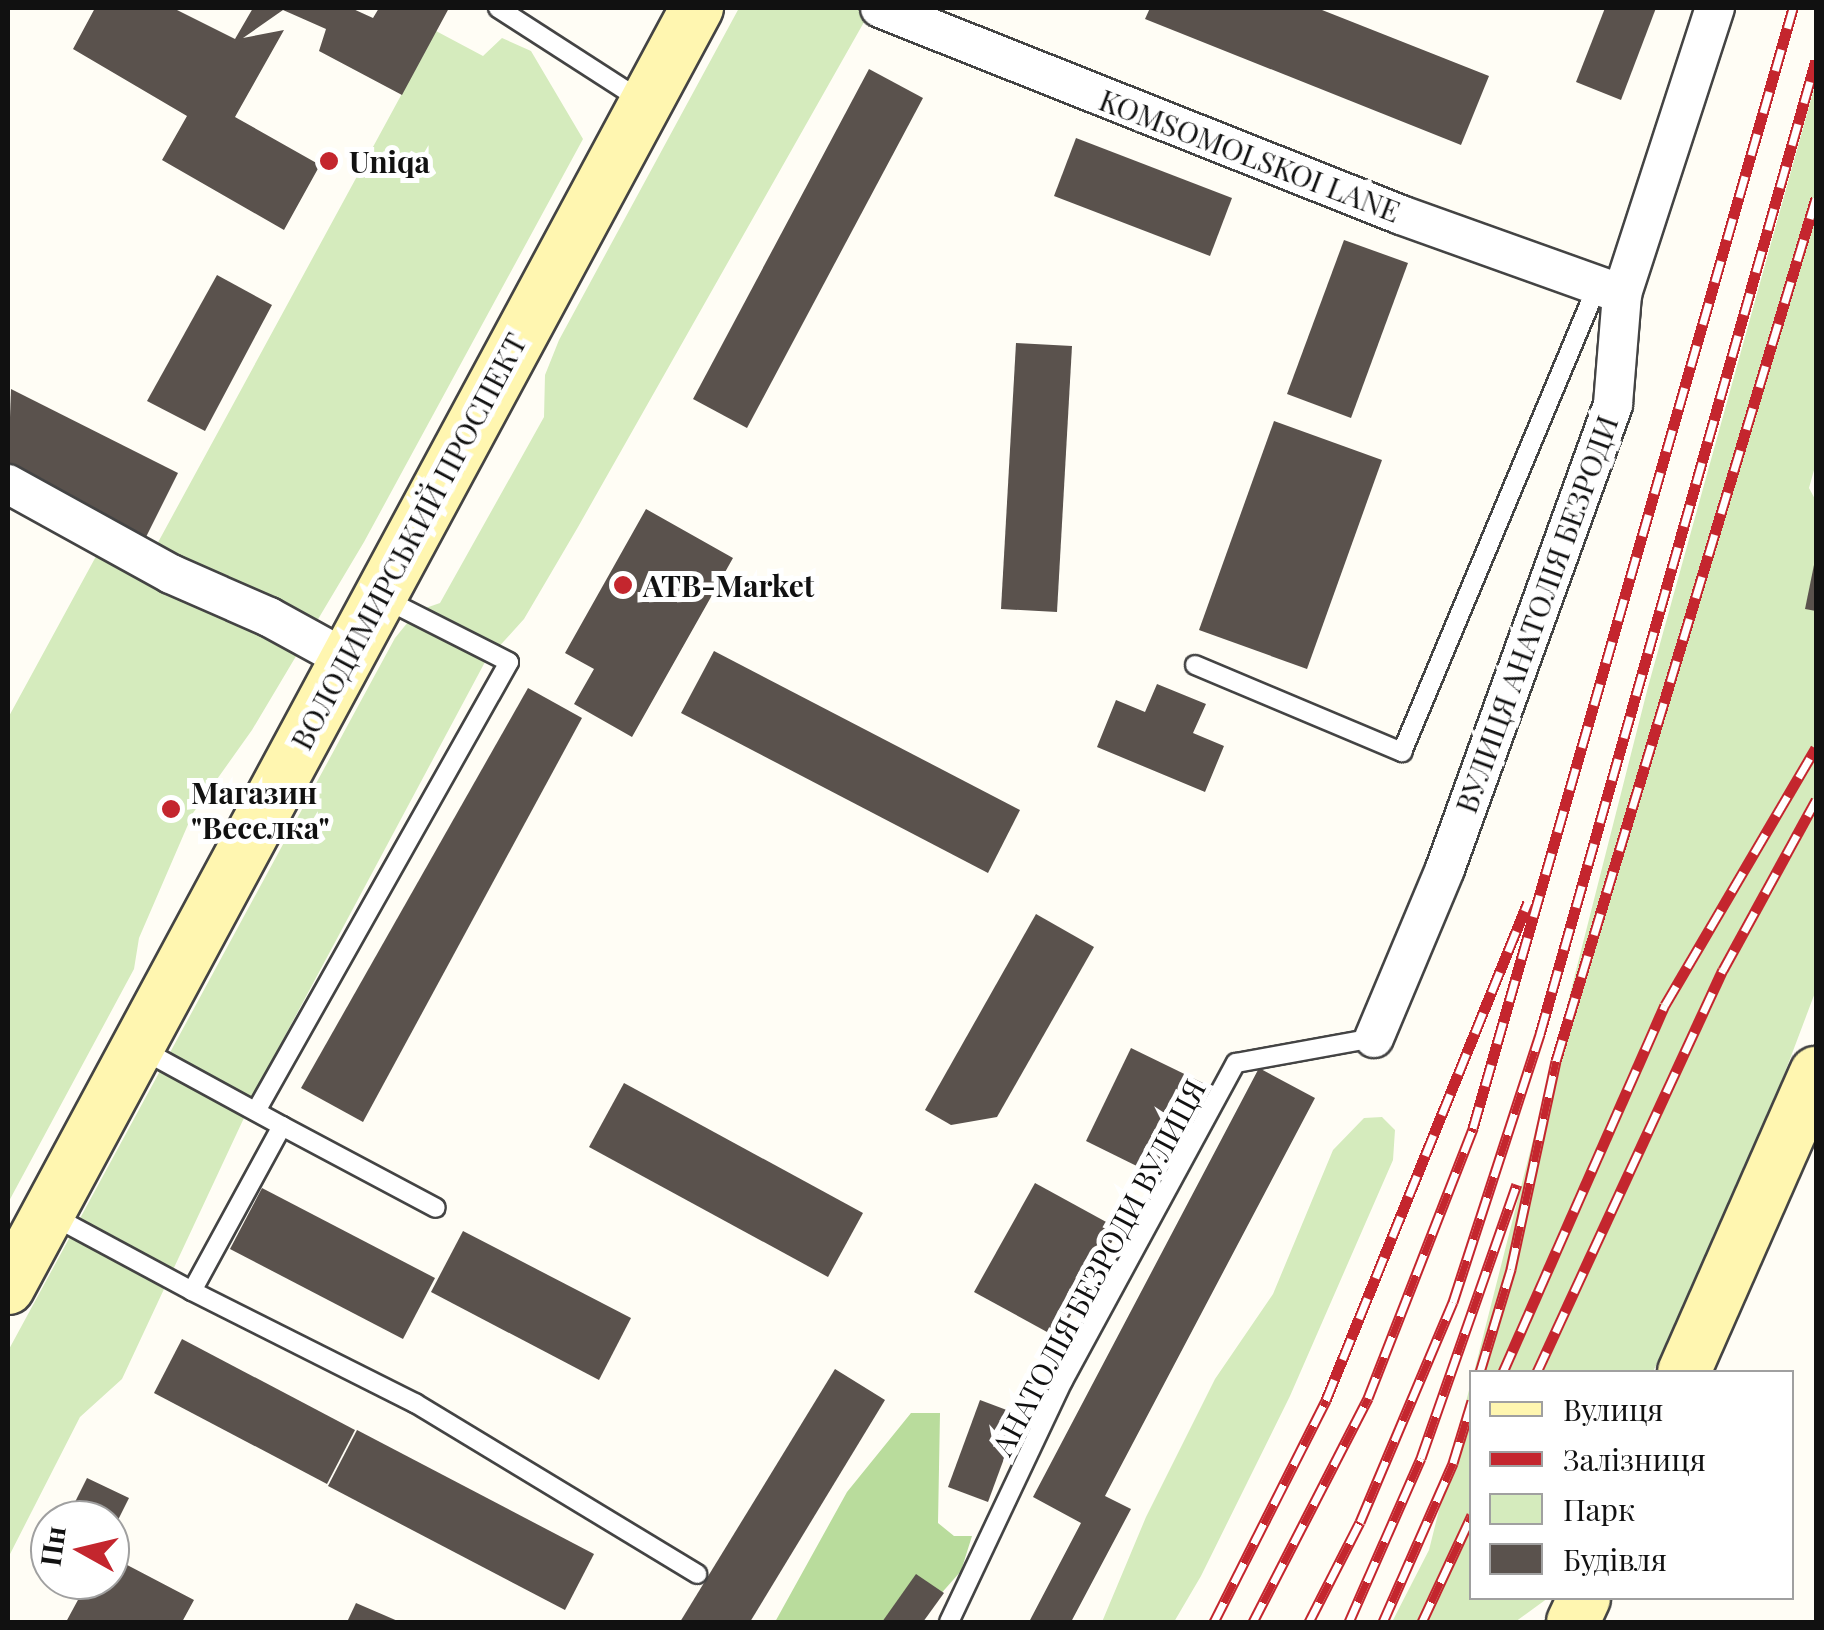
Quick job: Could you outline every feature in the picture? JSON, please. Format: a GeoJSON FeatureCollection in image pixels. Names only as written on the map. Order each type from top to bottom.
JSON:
{"type":"FeatureCollection","features":[{"type":"Feature","properties":{"kind":"main road","name":"ВОЛОДИМИРСЬКИЙ ПРОСПЕКТ"},"geometry":{"type":"LineString","coordinates":[[8,1288],[697,8]]}},
{"type":"Feature","properties":{"kind":"main road"},"geometry":{"type":"LineString","coordinates":[[1685,1370],[1816,1073]]}},
{"type":"Feature","properties":{"kind":"street","name":"KOMSOMOLSKOI LANE"},"geometry":{"type":"LineString","coordinates":[[880,8],[1401,214],[1610,289]]}},
{"type":"Feature","properties":{"kind":"street","name":"ВУЛИЦЯ АНАТОЛІЯ БЕЗРОДИ"},"geometry":{"type":"LineString","coordinates":[[1374,1038],[1445,869],[1612,404],[1610,289],[1715,8]]}},
{"type":"Feature","properties":{"kind":"street"},"geometry":{"type":"LineString","coordinates":[[8,484],[171,574],[269,617],[344,658]]}},
{"type":"Feature","properties":{"kind":"lane"},"geometry":{"type":"LineString","coordinates":[[498,8],[646,102]]}},
{"type":"Feature","properties":{"kind":"lane"},"geometry":{"type":"LineString","coordinates":[[1195,665],[1402,752],[1610,289]]}},
{"type":"Feature","properties":{"kind":"lane"},"geometry":{"type":"LineString","coordinates":[[256,1111],[509,662],[378,595]]}},
{"type":"Feature","properties":{"kind":"lane","name":"АНАТОЛІЯ БЕЗРОДИ ВУЛИЦЯ"},"geometry":{"type":"LineString","coordinates":[[950,1622],[1063,1380],[1236,1064],[1374,1038]]}},
{"type":"Feature","properties":{"kind":"lane"},"geometry":{"type":"LineString","coordinates":[[135,1046],[436,1208]]}},
{"type":"Feature","properties":{"kind":"lane"},"geometry":{"type":"LineString","coordinates":[[192,1291],[282,1126]]}},
{"type":"Feature","properties":{"kind":"lane"},"geometry":{"type":"LineString","coordinates":[[46,1212],[415,1404],[698,1574]]}},
{"type":"Feature","properties":{"kind":"green space"},"geometry":{"type":"Polygon","coordinates":[[[739,8],[872,8],[524,619],[485,662],[264,1075],[122,1379],[80,1417],[38,1500],[30,1500],[30,1515],[8,1558],[8,1351],[395,638],[417,611],[440,603],[544,417],[545,375],[559,340],[739,8]]]}},
{"type":"Feature","properties":{"kind":"green space"},"geometry":{"type":"Polygon","coordinates":[[[436,31],[483,56],[502,38],[531,51],[583,139],[364,542],[252,730],[193,813],[139,938],[134,969],[8,1203],[8,718],[100,549],[143,570],[436,31]]]}},
{"type":"Feature","properties":{"kind":"green space"},"geometry":{"type":"Polygon","coordinates":[[[1816,81],[1816,463],[1809,488],[1816,501],[1816,990],[1761,1136],[1654,1370],[1475,1370],[1648,687],[1816,81]]]}},
{"type":"Feature","properties":{"kind":"green space"},"geometry":{"type":"Polygon","coordinates":[[[1382,1117],[1395,1130],[1393,1160],[1290,1396],[1201,1576],[1174,1622],[1102,1622],[1146,1517],[1215,1379],[1273,1294],[1333,1150],[1364,1118],[1382,1117]]]}},
{"type":"Feature","properties":{"kind":"green space"},"geometry":{"type":"Polygon","coordinates":[[[1469,1390],[1469,1600],[1545,1600],[1515,1622],[1392,1622],[1429,1550],[1469,1390]]]}},
{"type":"Feature","properties":{"kind":"green space"},"geometry":{"type":"Polygon","coordinates":[[[911,1413],[940,1413],[938,1523],[954,1536],[972,1536],[961,1571],[916,1622],[775,1622],[847,1492],[911,1413]]]}},
{"type":"Feature","properties":{"kind":"building"},"geometry":{"type":"Polygon","coordinates":[[[95,8],[173,8],[235,39],[253,8],[351,8],[373,18],[379,8],[449,8],[402,95],[319,51],[326,29],[283,10],[243,38],[284,30],[235,117],[320,165],[284,230],[162,160],[187,116],[73,49],[95,8]]]}},
{"type":"Feature","properties":{"kind":"building"},"geometry":{"type":"Polygon","coordinates":[[[1150,8],[1317,8],[1489,76],[1461,145],[1145,19],[1150,8]]]}},
{"type":"Feature","properties":{"kind":"building"},"geometry":{"type":"Polygon","coordinates":[[[1605,8],[1656,8],[1621,100],[1576,82],[1605,8]]]}},
{"type":"Feature","properties":{"kind":"building"},"geometry":{"type":"Polygon","coordinates":[[[869,69],[923,98],[747,428],[693,399],[869,69]]]}},
{"type":"Feature","properties":{"kind":"building"},"geometry":{"type":"Polygon","coordinates":[[[1076,138],[1232,198],[1210,256],[1054,196],[1076,138]]]}},
{"type":"Feature","properties":{"kind":"building"},"geometry":{"type":"Polygon","coordinates":[[[1344,240],[1408,263],[1351,418],[1287,394],[1344,240]]]}},
{"type":"Feature","properties":{"kind":"building"},"geometry":{"type":"Polygon","coordinates":[[[217,275],[272,305],[205,431],[147,401],[217,275]]]}},
{"type":"Feature","properties":{"kind":"building"},"geometry":{"type":"Polygon","coordinates":[[[1016,343],[1072,346],[1057,612],[1001,609],[1016,343]]]}},
{"type":"Feature","properties":{"kind":"building"},"geometry":{"type":"Polygon","coordinates":[[[11,389],[178,473],[144,541],[8,473],[11,389]]]}},
{"type":"Feature","properties":{"kind":"building"},"geometry":{"type":"Polygon","coordinates":[[[1274,421],[1382,460],[1307,669],[1199,630],[1274,421]]]}},
{"type":"Feature","properties":{"kind":"building"},"geometry":{"type":"Polygon","coordinates":[[[646,509],[733,558],[632,737],[574,704],[594,669],[565,653],[646,509]]]}},
{"type":"Feature","properties":{"kind":"building"},"geometry":{"type":"Polygon","coordinates":[[[1816,560],[1816,611],[1805,609],[1816,560]]]}},
{"type":"Feature","properties":{"kind":"building"},"geometry":{"type":"Polygon","coordinates":[[[714,651],[1020,810],[988,873],[681,713],[714,651]]]}},
{"type":"Feature","properties":{"kind":"building"},"geometry":{"type":"Polygon","coordinates":[[[1157,684],[1206,704],[1193,733],[1224,746],[1205,792],[1097,747],[1116,700],[1145,712],[1157,684]]]}},
{"type":"Feature","properties":{"kind":"building"},"geometry":{"type":"Polygon","coordinates":[[[528,688],[582,718],[363,1122],[301,1088],[528,688]]]}},
{"type":"Feature","properties":{"kind":"building"},"geometry":{"type":"Polygon","coordinates":[[[1036,914],[1094,947],[997,1117],[951,1125],[925,1110],[1036,914]]]}},
{"type":"Feature","properties":{"kind":"building"},"geometry":{"type":"Polygon","coordinates":[[[1131,1048],[1205,1084],[1159,1177],[1086,1141],[1131,1048]]]}},
{"type":"Feature","properties":{"kind":"building"},"geometry":{"type":"Polygon","coordinates":[[[1259,1068],[1315,1098],[1105,1496],[1131,1509],[1071,1622],[1029,1622],[1081,1523],[1033,1497],[1259,1068]]]}},
{"type":"Feature","properties":{"kind":"building"},"geometry":{"type":"Polygon","coordinates":[[[624,1083],[863,1213],[828,1277],[589,1147],[624,1083]]]}},
{"type":"Feature","properties":{"kind":"building"},"geometry":{"type":"Polygon","coordinates":[[[1035,1183],[1119,1229],[1058,1338],[974,1292],[1035,1183]]]}},
{"type":"Feature","properties":{"kind":"building"},"geometry":{"type":"Polygon","coordinates":[[[262,1188],[435,1278],[403,1339],[230,1249],[262,1188]]]}},
{"type":"Feature","properties":{"kind":"building"},"geometry":{"type":"Polygon","coordinates":[[[463,1231],[631,1318],[599,1380],[431,1292],[463,1231]]]}},
{"type":"Feature","properties":{"kind":"building"},"geometry":{"type":"Polygon","coordinates":[[[182,1339],[355,1430],[327,1484],[154,1393],[182,1339]]]}},
{"type":"Feature","properties":{"kind":"building"},"geometry":{"type":"Polygon","coordinates":[[[835,1369],[885,1400],[750,1622],[680,1622],[835,1369]]]}},
{"type":"Feature","properties":{"kind":"building"},"geometry":{"type":"Polygon","coordinates":[[[980,1400],[1020,1415],[988,1502],[948,1487],[980,1400]]]}},
{"type":"Feature","properties":{"kind":"building"},"geometry":{"type":"Polygon","coordinates":[[[357,1430],[594,1554],[565,1610],[328,1486],[357,1430]]]}},
{"type":"Feature","properties":{"kind":"building"},"geometry":{"type":"Polygon","coordinates":[[[87,1478],[129,1498],[128,1500],[76,1500],[87,1478]]]}},
{"type":"Feature","properties":{"kind":"building"},"geometry":{"type":"Polygon","coordinates":[[[130,1566],[194,1600],[182,1622],[66,1622],[78,1600],[130,1600],[130,1566]]]}},
{"type":"Feature","properties":{"kind":"building"},"geometry":{"type":"Polygon","coordinates":[[[916,1574],[944,1593],[923,1622],[882,1622],[916,1574]]]}},
{"type":"Feature","properties":{"kind":"building"},"geometry":{"type":"Polygon","coordinates":[[[356,1603],[400,1622],[347,1622],[356,1603]]]}},
{"type":"Feature","properties":{"kind":"railway"},"geometry":{"type":"LineString","coordinates":[[1253,1622],[1368,1398],[1473,1128],[1793,8]]}},
{"type":"Feature","properties":{"kind":"railway"},"geometry":{"type":"LineString","coordinates":[[1309,1622],[1360,1522],[1453,1302],[1540,1034],[1816,60]]}},
{"type":"Feature","properties":{"kind":"railway"},"geometry":{"type":"LineString","coordinates":[[1481,1370],[1511,1269],[1556,1061],[1816,198]]}},
{"type":"Feature","properties":{"kind":"railway"},"geometry":{"type":"LineString","coordinates":[[1504,1370],[1665,1005],[1816,748]]}},
{"type":"Feature","properties":{"kind":"railway"},"geometry":{"type":"LineString","coordinates":[[1538,1370],[1723,970],[1816,800]]}},
{"type":"Feature","properties":{"kind":"railway"},"geometry":{"type":"LineString","coordinates":[[1214,1622],[1326,1400],[1528,902]]}},
{"type":"Feature","properties":{"kind":"railway"},"geometry":{"type":"LineString","coordinates":[[1349,1622],[1421,1458],[1517,1184]]}},
{"type":"Feature","properties":{"kind":"railway"},"geometry":{"type":"LineString","coordinates":[[1383,1622],[1453,1463],[1469,1411]]}},
{"type":"Feature","properties":{"kind":"railway"},"geometry":{"type":"LineString","coordinates":[[1422,1622],[1469,1521]]}},
{"type":"Feature","properties":{"kind":"place","name":"Uniqa"},"geometry":{"type":"Point","coordinates":[329,161]}},
{"type":"Feature","properties":{"kind":"place","name":"ATB-Market"},"geometry":{"type":"Point","coordinates":[623,585]}},
{"type":"Feature","properties":{"kind":"place","name":"Магазин \"Веселка\""},"geometry":{"type":"Point","coordinates":[171,809]}}]}
